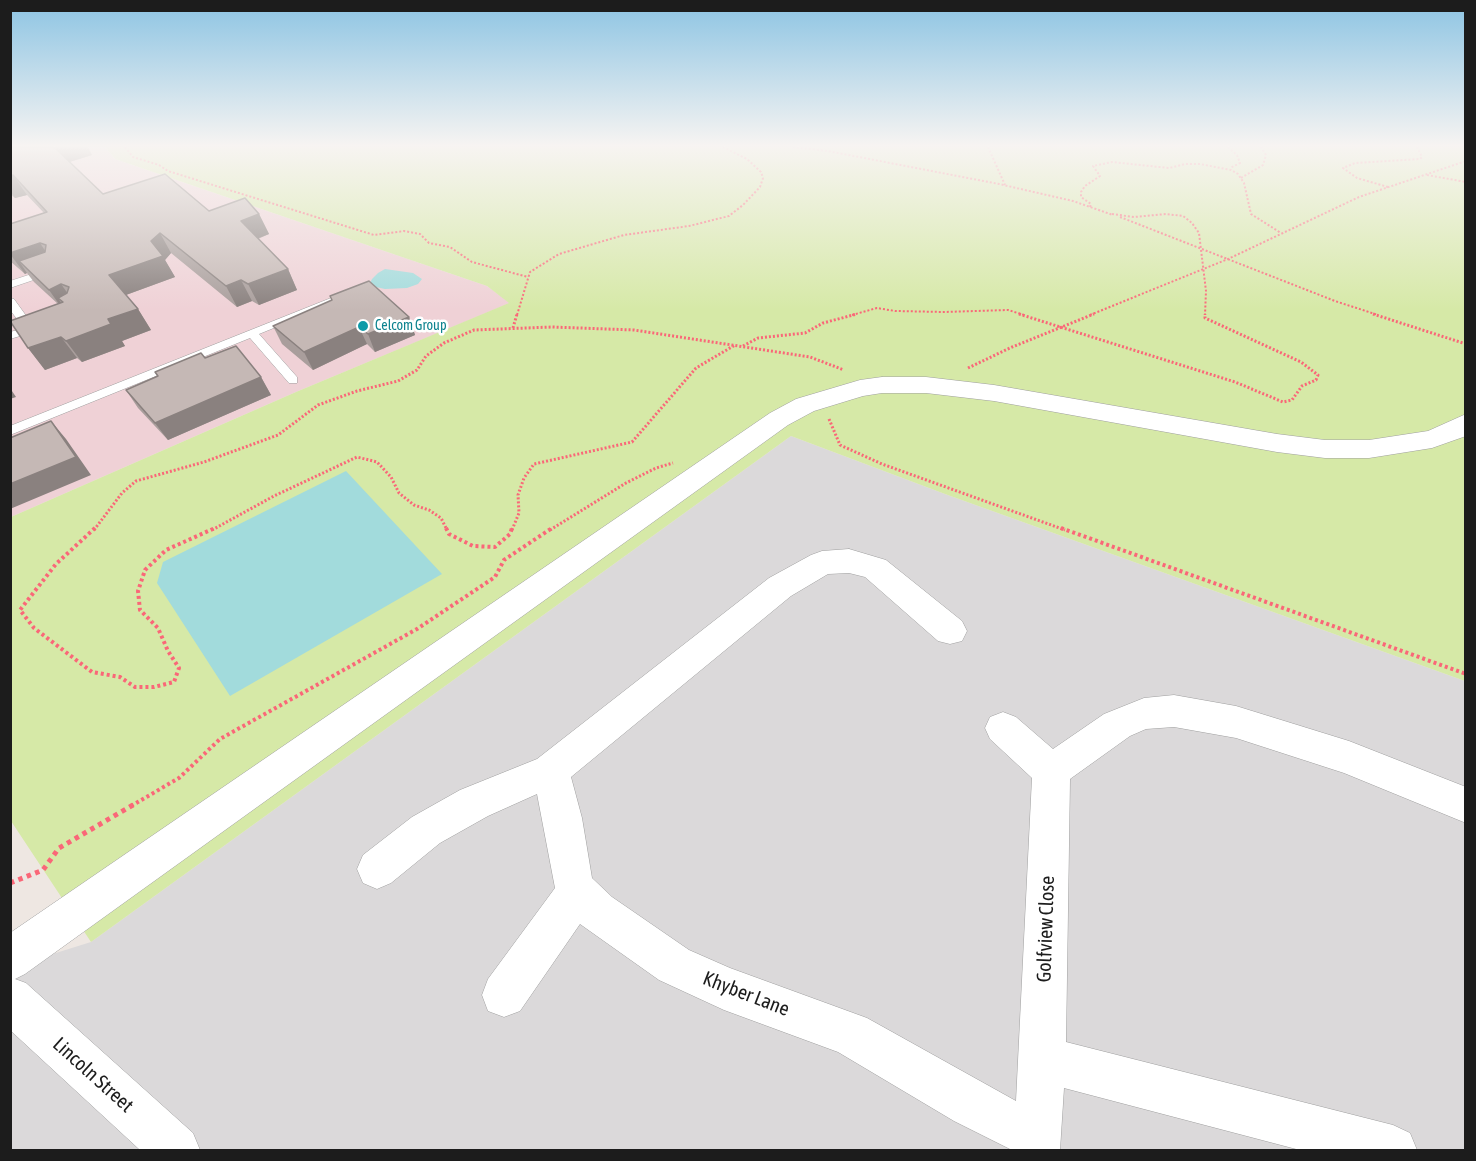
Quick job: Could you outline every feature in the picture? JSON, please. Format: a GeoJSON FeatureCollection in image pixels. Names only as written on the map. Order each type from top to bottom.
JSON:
{"type":"FeatureCollection","features":[{"type":"Feature","properties":{"kind":"street"},"geometry":{"type":"LineString","coordinates":[[10,959],[779,419],[805,405],[849,391],[926,385],[994,393],[1277,443],[1325,449],[1369,448],[1432,439],[1456,430],[1466,423]]}},
{"type":"Feature","properties":{"kind":"street"},"geometry":{"type":"LineString","coordinates":[[376,869],[426,830],[474,803],[550,771],[780,586],[822,563],[849,561],[875,568],[950,632]]}},
{"type":"Feature","properties":{"kind":"street"},"geometry":{"type":"LineString","coordinates":[[1004,728],[1051,771],[1117,725],[1144,714],[1174,711],[1236,722],[1349,758],[1466,805]]}},
{"type":"Feature","properties":{"kind":"street","name":"Khyber Lane"},"geometry":{"type":"LineString","coordinates":[[550,771],[563,819],[572,879],[577,891],[597,912],[674,965],[724,988],[850,1034],[1036,1143]]}},
{"type":"Feature","properties":{"kind":"street","name":"Golfview Close"},"geometry":{"type":"LineString","coordinates":[[1036,1143],[1043,1059],[1051,771]]}},
{"type":"Feature","properties":{"kind":"street"},"geometry":{"type":"LineString","coordinates":[[504,995],[577,891]]}},
{"type":"Feature","properties":{"kind":"street","name":"Lincoln Street"},"geometry":{"type":"LineString","coordinates":[[10,999],[176,1150]]}},
{"type":"Feature","properties":{"kind":"street"},"geometry":{"type":"LineString","coordinates":[[1043,1059],[1393,1150]]}},
{"type":"Feature","properties":{"kind":"lane"},"geometry":{"type":"LineString","coordinates":[[10,285],[55,269]]}},
{"type":"Feature","properties":{"kind":"lane"},"geometry":{"type":"LineString","coordinates":[[10,431],[336,298]]}},
{"type":"Feature","properties":{"kind":"lane"},"geometry":{"type":"LineString","coordinates":[[10,301],[21,317]]}},
{"type":"Feature","properties":{"kind":"lane"},"geometry":{"type":"LineString","coordinates":[[10,336],[49,323]]}},
{"type":"Feature","properties":{"kind":"lane"},"geometry":{"type":"LineString","coordinates":[[252,333],[293,380]]}},
{"type":"Feature","properties":{"kind":"path"},"geometry":{"type":"LineString","coordinates":[[262,201],[374,235],[404,231],[420,234],[429,243],[450,247],[472,262],[528,277]]}},
{"type":"Feature","properties":{"kind":"path"},"geometry":{"type":"LineString","coordinates":[[513,328],[530,272],[540,264],[559,254],[624,235],[689,226],[729,216],[747,201]]}},
{"type":"Feature","properties":{"kind":"path"},"geometry":{"type":"LineString","coordinates":[[1067,201],[1112,214],[1335,301],[1466,344]]}},
{"type":"Feature","properties":{"kind":"path"},"geometry":{"type":"LineString","coordinates":[[1087,201],[1091,204],[1090,207]]}},
{"type":"Feature","properties":{"kind":"path"},"geometry":{"type":"LineString","coordinates":[[1248,201],[1251,214],[1282,233]]}},
{"type":"Feature","properties":{"kind":"path"},"geometry":{"type":"LineString","coordinates":[[926,385],[1012,347],[1228,259],[1350,201]]}},
{"type":"Feature","properties":{"kind":"path"},"geometry":{"type":"LineString","coordinates":[[742,346],[758,338],[805,333],[823,323],[877,308],[895,311],[943,312],[1008,310],[1235,381],[1283,402],[1292,400],[1302,386],[1316,380],[1318,375],[1300,362],[1205,318],[1206,291],[1199,233],[1183,216],[1166,214],[1134,217],[1112,214]]}},
{"type":"Feature","properties":{"kind":"path"},"geometry":{"type":"LineString","coordinates":[[735,345],[696,368],[632,442],[534,464],[524,478],[518,495],[519,513],[510,534],[495,548],[473,546],[449,534],[441,518],[429,510],[414,505],[399,493],[391,477],[377,462],[357,457],[274,496],[197,538],[166,550],[145,570],[138,591],[140,610],[158,628],[168,651],[179,668],[174,682],[154,687],[135,687],[120,677],[92,672],[34,628],[20,610],[56,564],[99,525],[122,493],[136,481],[255,445],[278,435],[318,405],[357,391],[398,381],[417,370],[426,356],[459,336],[474,330],[580,327],[624,329],[742,346],[810,357],[834,365],[849,374],[849,391],[827,412],[840,445],[882,464],[1466,674]]}},
{"type":"Feature","properties":{"kind":"path"},"geometry":{"type":"LineString","coordinates":[[10,883],[43,870],[59,848],[180,778],[197,764],[220,739],[427,622],[495,577],[504,560],[540,536],[626,483],[656,468],[678,462]]}},
{"type":"Feature","properties":{"kind":"shaded area"},"geometry":{"type":"Polygon","coordinates":[[[11,201],[239,201],[487,286],[510,303],[296,392],[11,517],[11,201]]]}},
{"type":"Feature","properties":{"kind":"shaded area"},"geometry":{"type":"Polygon","coordinates":[[[791,436],[945,494],[1465,681],[1465,1150],[11,1150],[11,967],[91,942],[791,436]]]}},
{"type":"Feature","properties":{"kind":"green space"},"geometry":{"type":"Polygon","coordinates":[[[239,201],[1465,201],[1465,681],[945,494],[791,436],[91,942],[11,821],[11,517],[296,392],[509,303],[487,286],[239,201]]]}},
{"type":"Feature","properties":{"kind":"water"},"geometry":{"type":"Polygon","coordinates":[[[385,269],[413,273],[422,279],[418,284],[407,288],[385,289],[371,286],[372,279],[385,269]]]}},
{"type":"Feature","properties":{"kind":"water"},"geometry":{"type":"Polygon","coordinates":[[[346,471],[442,574],[230,696],[157,583],[163,562],[346,471]]]}},
{"type":"Feature","properties":{"kind":"building"},"geometry":{"type":"Polygon","coordinates":[[[37,201],[197,201],[209,211],[236,201],[248,201],[259,214],[241,221],[288,269],[248,284],[241,280],[226,286],[160,233],[151,241],[163,256],[109,275],[138,309],[108,319],[111,324],[66,341],[61,337],[28,348],[10,321],[63,302],[58,298],[67,293],[69,287],[61,284],[49,290],[19,261],[45,252],[46,245],[40,243],[10,253],[10,224],[47,212],[37,201]]]}},
{"type":"Feature","properties":{"kind":"building"},"geometry":{"type":"Polygon","coordinates":[[[369,281],[409,317],[368,334],[359,327],[304,352],[273,326],[332,300],[330,296],[369,281]]]}},
{"type":"Feature","properties":{"kind":"building"},"geometry":{"type":"Polygon","coordinates":[[[236,346],[261,377],[155,423],[126,390],[158,376],[155,372],[201,353],[205,358],[236,346]]]}},
{"type":"Feature","properties":{"kind":"building"},"geometry":{"type":"Polygon","coordinates":[[[51,421],[76,457],[10,484],[10,438],[51,421]]]}},
{"type":"Feature","properties":{"kind":"place","name":"Celcom Group"},"geometry":{"type":"Point","coordinates":[363,326]}}]}
